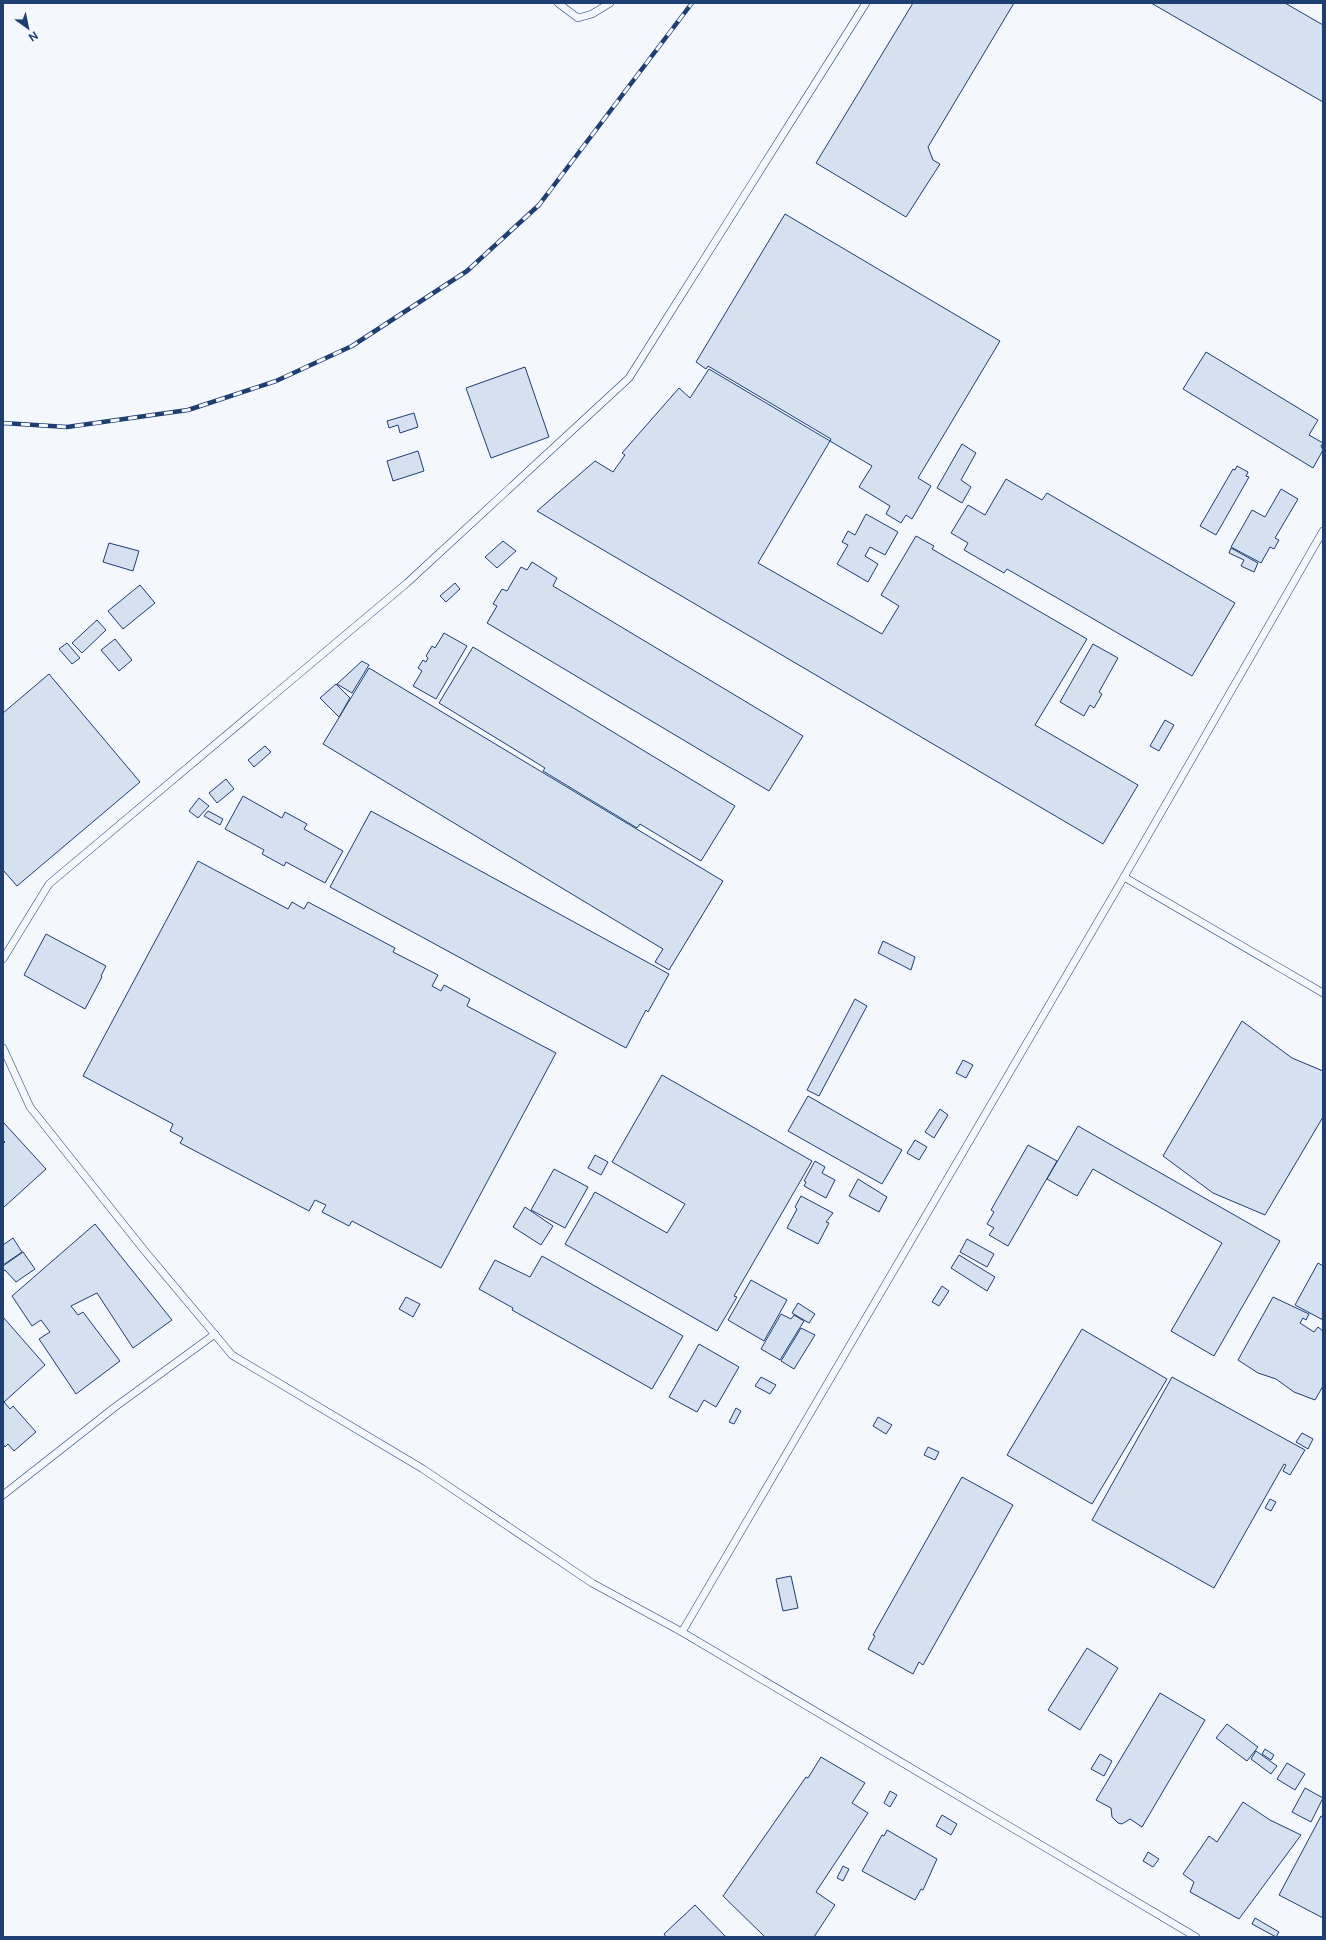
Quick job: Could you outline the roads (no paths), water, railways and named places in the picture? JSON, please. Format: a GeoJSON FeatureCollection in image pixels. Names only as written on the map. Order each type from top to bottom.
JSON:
{"type":"FeatureCollection","features":[{"type":"Feature","properties":{"kind":"lane"},"geometry":{"type":"LineString","coordinates":[[558,3],[578,18],[592,14],[610,3]]}},
{"type":"Feature","properties":{"kind":"lane"},"geometry":{"type":"LineString","coordinates":[[3,959],[49,884],[408,583],[629,378],[866,3]]}},
{"type":"Feature","properties":{"kind":"lane"},"geometry":{"type":"LineString","coordinates":[[682,1632],[1124,877],[1323,531]]}},
{"type":"Feature","properties":{"kind":"lane"},"geometry":{"type":"LineString","coordinates":[[1124,877],[1323,993]]}},
{"type":"Feature","properties":{"kind":"lane"},"geometry":{"type":"LineString","coordinates":[[3,1048],[30,1107],[144,1250],[232,1355],[423,1469],[592,1583],[682,1632],[1196,1937]]}},
{"type":"Feature","properties":{"kind":"lane"},"geometry":{"type":"LineString","coordinates":[[3,1495],[115,1407],[215,1334]]}},
{"type":"Feature","properties":{"kind":"railway"},"geometry":{"type":"LineString","coordinates":[[3,423],[67,427],[188,410],[276,381],[352,346],[467,271],[539,205],[692,3]]}}]}
